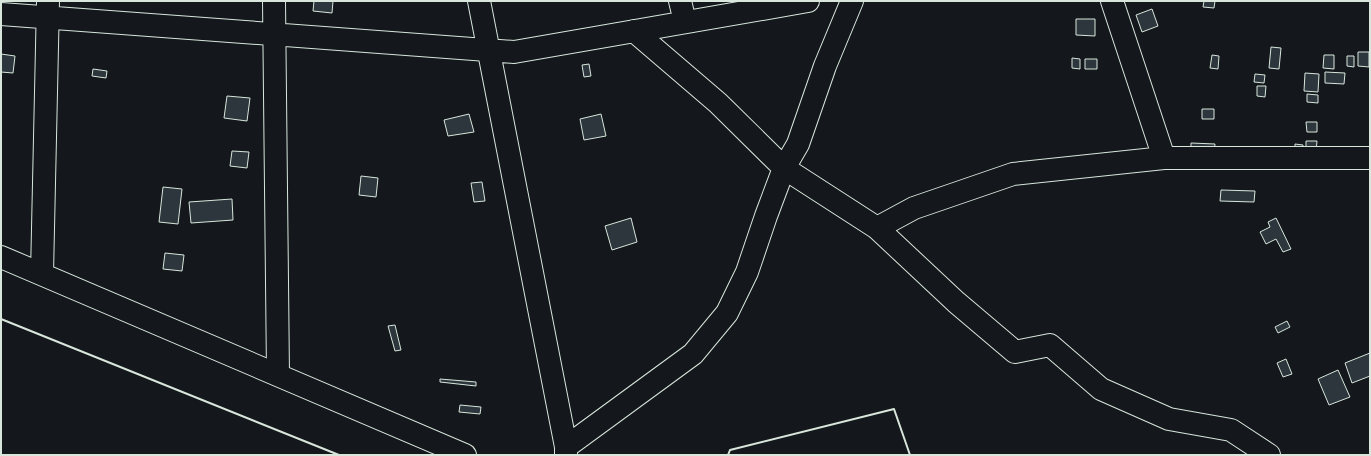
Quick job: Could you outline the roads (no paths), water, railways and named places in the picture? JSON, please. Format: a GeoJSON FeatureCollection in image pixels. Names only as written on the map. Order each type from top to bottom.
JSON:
{"type":"FeatureCollection","features":[{"type":"Feature","properties":{"kind":"street"},"geometry":{"type":"LineString","coordinates":[[274,1],[278,375]]}},
{"type":"Feature","properties":{"kind":"street"},"geometry":{"type":"LineString","coordinates":[[479,1],[566,451],[693,354],[728,313],[748,272],[766,216],[784,168],[798,144],[825,66],[852,1]]}},
{"type":"Feature","properties":{"kind":"street"},"geometry":{"type":"LineString","coordinates":[[680,1],[685,22]]}},
{"type":"Feature","properties":{"kind":"street"},"geometry":{"type":"LineString","coordinates":[[1,14],[48,9],[275,34],[514,52],[808,1]]}},
{"type":"Feature","properties":{"kind":"street"},"geometry":{"type":"LineString","coordinates":[[1112,1],[1164,158]]}},
{"type":"Feature","properties":{"kind":"street"},"geometry":{"type":"LineString","coordinates":[[42,274],[48,9]]}},
{"type":"Feature","properties":{"kind":"street"},"geometry":{"type":"LineString","coordinates":[[634,31],[718,103],[784,168],[877,228],[956,302],[1015,352],[1050,345],[1101,389],[1169,419],[1231,430],[1267,454]]}},
{"type":"Feature","properties":{"kind":"street"},"geometry":{"type":"LineString","coordinates":[[877,228],[914,208],[1012,174],[1164,158],[1370,158]]}},
{"type":"Feature","properties":{"kind":"street"},"geometry":{"type":"LineString","coordinates":[[1,257],[465,455]]}}]}
